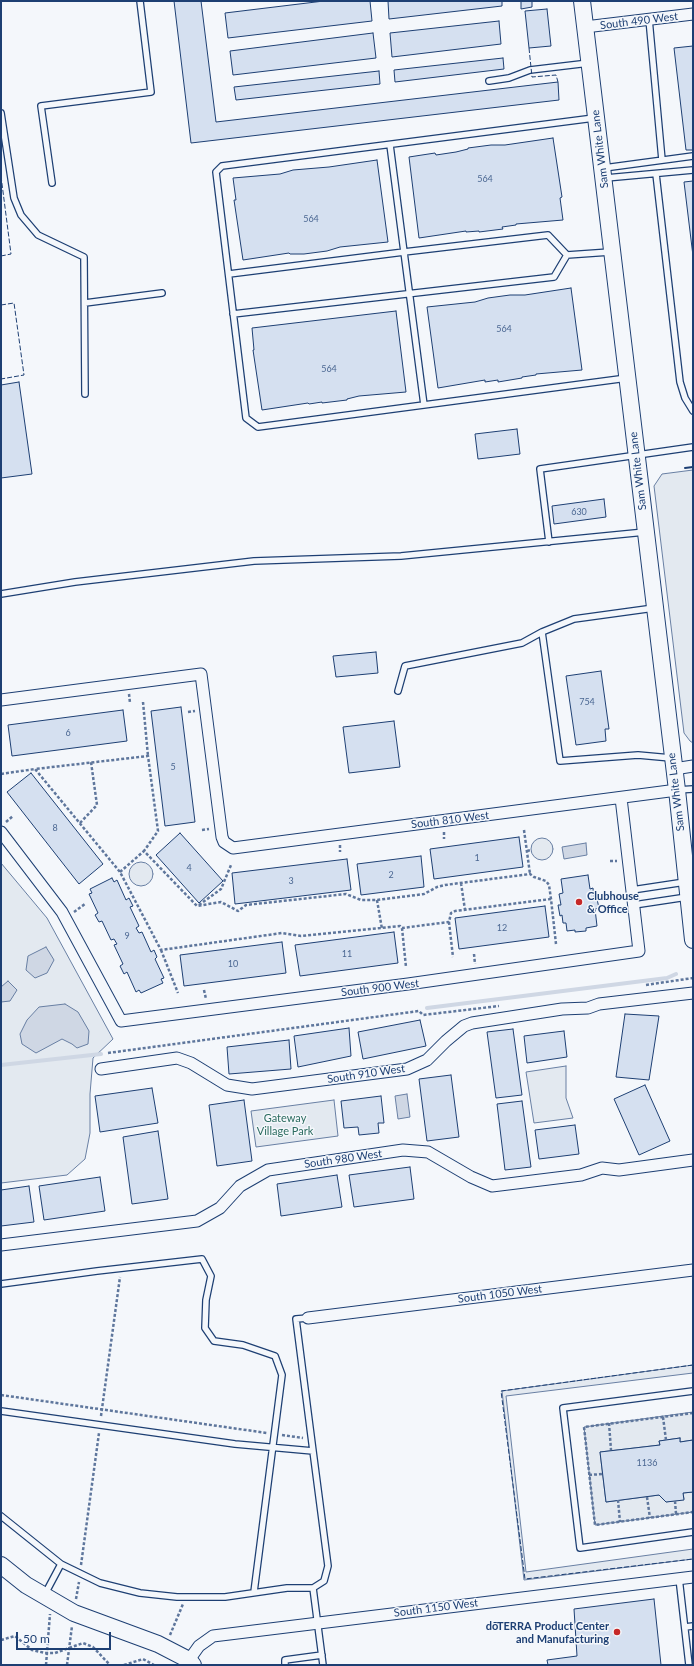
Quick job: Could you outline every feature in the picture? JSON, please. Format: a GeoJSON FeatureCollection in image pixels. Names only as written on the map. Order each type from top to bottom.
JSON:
{"type":"FeatureCollection","features":[{"type":"Feature","properties":{"kind":"street","name":"Sam White Lane"},"geometry":{"type":"LineString","coordinates":[[582,1],[677,790],[686,890],[693,940]]}},
{"type":"Feature","properties":{"kind":"street","name":"South 490 West"},"geometry":{"type":"LineString","coordinates":[[586,27],[693,14]]}},
{"type":"Feature","properties":{"kind":"street","name":"South 810 West"},"geometry":{"type":"LineString","coordinates":[[1,700],[201,674],[220,823],[224,842],[233,848],[677,790]]}},
{"type":"Feature","properties":{"kind":"street"},"geometry":{"type":"LineString","coordinates":[[673,763],[693,766]]}},
{"type":"Feature","properties":{"kind":"street"},"geometry":{"type":"LineString","coordinates":[[621,798],[634,905]]}},
{"type":"Feature","properties":{"kind":"street","name":"South 900 West"},"geometry":{"type":"LineString","coordinates":[[1,832],[62,912],[120,1020],[408,984],[639,951],[634,905]]}},
{"type":"Feature","properties":{"kind":"street","name":"South 910 West"},"geometry":{"type":"LineString","coordinates":[[101,1069],[177,1058],[191,1063],[227,1085],[252,1089],[407,1069],[427,1060],[464,1026],[472,1023],[562,1009],[588,1008],[599,1004],[693,993]]}},
{"type":"Feature","properties":{"kind":"street","name":"South 980 West"},"geometry":{"type":"LineString","coordinates":[[1,1245],[197,1221],[220,1208],[240,1186],[268,1170],[403,1150],[428,1152],[471,1177],[492,1186],[581,1175],[602,1168],[619,1170],[693,1160]]}},
{"type":"Feature","properties":{"kind":"street","name":"South 1050 West"},"geometry":{"type":"LineString","coordinates":[[308,1318],[693,1270]]}},
{"type":"Feature","properties":{"kind":"street"},"geometry":{"type":"LineString","coordinates":[[1,1565],[26,1585],[74,1613],[158,1644],[188,1662]]}},
{"type":"Feature","properties":{"kind":"street","name":"South 1150 West"},"geometry":{"type":"LineString","coordinates":[[188,1662],[199,1646],[213,1636],[693,1577]]}},
{"type":"Feature","properties":{"kind":"lane"},"geometry":{"type":"LineString","coordinates":[[52,183],[41,106],[151,92],[140,1]]}},
{"type":"Feature","properties":{"kind":"lane"},"geometry":{"type":"LineString","coordinates":[[649,19],[662,160]]}},
{"type":"Feature","properties":{"kind":"lane"},"geometry":{"type":"LineString","coordinates":[[489,80],[509,78],[530,70],[590,63]]}},
{"type":"Feature","properties":{"kind":"lane"},"geometry":{"type":"LineString","coordinates":[[1,113],[14,198],[21,215],[38,235],[84,257],[85,394]]}},
{"type":"Feature","properties":{"kind":"lane"},"geometry":{"type":"LineString","coordinates":[[596,118],[222,166],[216,172],[246,418],[258,427],[627,378]]}},
{"type":"Feature","properties":{"kind":"lane"},"geometry":{"type":"LineString","coordinates":[[390,145],[424,405]]}},
{"type":"Feature","properties":{"kind":"lane"},"geometry":{"type":"LineString","coordinates":[[603,173],[662,160],[693,156]]}},
{"type":"Feature","properties":{"kind":"lane"},"geometry":{"type":"LineString","coordinates":[[603,173],[656,174],[693,170]]}},
{"type":"Feature","properties":{"kind":"lane"},"geometry":{"type":"LineString","coordinates":[[656,174],[680,382],[685,398],[693,411]]}},
{"type":"Feature","properties":{"kind":"lane"},"geometry":{"type":"LineString","coordinates":[[229,274],[548,235],[567,255]]}},
{"type":"Feature","properties":{"kind":"lane"},"geometry":{"type":"LineString","coordinates":[[567,255],[612,252]]}},
{"type":"Feature","properties":{"kind":"lane"},"geometry":{"type":"LineString","coordinates":[[234,314],[554,277],[567,255]]}},
{"type":"Feature","properties":{"kind":"lane"},"geometry":{"type":"LineString","coordinates":[[85,303],[162,293]]}},
{"type":"Feature","properties":{"kind":"lane"},"geometry":{"type":"LineString","coordinates":[[549,542],[540,469],[693,446]]}},
{"type":"Feature","properties":{"kind":"lane"},"geometry":{"type":"LineString","coordinates":[[1,594],[76,582],[254,561],[401,556],[646,532]]}},
{"type":"Feature","properties":{"kind":"lane"},"geometry":{"type":"LineString","coordinates":[[398,691],[405,666],[522,643],[542,632],[574,619],[654,608]]}},
{"type":"Feature","properties":{"kind":"lane"},"geometry":{"type":"LineString","coordinates":[[542,632],[560,761],[638,755],[673,763]]}},
{"type":"Feature","properties":{"kind":"lane"},"geometry":{"type":"LineString","coordinates":[[677,790],[693,788]]}},
{"type":"Feature","properties":{"kind":"lane"},"geometry":{"type":"LineString","coordinates":[[632,890],[686,890]]}},
{"type":"Feature","properties":{"kind":"lane"},"geometry":{"type":"LineString","coordinates":[[634,905],[686,890]]}},
{"type":"Feature","properties":{"kind":"lane"},"geometry":{"type":"LineString","coordinates":[[1,1284],[202,1259],[211,1276],[206,1300],[205,1328],[214,1341],[243,1345],[275,1356],[282,1375],[254,1592]]}},
{"type":"Feature","properties":{"kind":"lane"},"geometry":{"type":"LineString","coordinates":[[1,1516],[61,1564],[100,1582],[140,1593],[186,1597],[225,1597],[287,1588],[313,1588],[324,1580],[328,1566],[296,1319],[308,1318]]}},
{"type":"Feature","properties":{"kind":"lane"},"geometry":{"type":"LineString","coordinates":[[693,1391],[563,1408],[580,1548],[693,1532]]}},
{"type":"Feature","properties":{"kind":"lane"},"geometry":{"type":"LineString","coordinates":[[1,1410],[235,1444],[313,1451]]}},
{"type":"Feature","properties":{"kind":"lane"},"geometry":{"type":"LineString","coordinates":[[47,1598],[61,1564]]}},
{"type":"Feature","properties":{"kind":"lane"},"geometry":{"type":"LineString","coordinates":[[679,1578],[689,1665]]}},
{"type":"Feature","properties":{"kind":"lane"},"geometry":{"type":"LineString","coordinates":[[313,1588],[323,1665]]}},
{"type":"Feature","properties":{"kind":"lane"},"geometry":{"type":"LineString","coordinates":[[685,1627],[693,1626]]}},
{"type":"Feature","properties":{"kind":"lane"},"geometry":{"type":"LineString","coordinates":[[285,1665],[285,1660],[322,1655]]}},
{"type":"Feature","properties":{"kind":"path"},"geometry":{"type":"LineString","coordinates":[[120,872],[144,851],[158,831],[148,756],[143,702]]}},
{"type":"Feature","properties":{"kind":"path"},"geometry":{"type":"LineString","coordinates":[[1,774],[148,756]]}},
{"type":"Feature","properties":{"kind":"path"},"geometry":{"type":"LineString","coordinates":[[80,823],[97,805],[91,762]]}},
{"type":"Feature","properties":{"kind":"path"},"geometry":{"type":"LineString","coordinates":[[35,769],[120,872],[161,950],[178,994]]}},
{"type":"Feature","properties":{"kind":"path"},"geometry":{"type":"LineString","coordinates":[[1,826],[13,816]]}},
{"type":"Feature","properties":{"kind":"path"},"geometry":{"type":"LineString","coordinates":[[524,830],[530,874],[534,878],[546,881],[549,885],[556,944]]}},
{"type":"Feature","properties":{"kind":"path"},"geometry":{"type":"LineString","coordinates":[[527,851],[531,850]]}},
{"type":"Feature","properties":{"kind":"path"},"geometry":{"type":"LineString","coordinates":[[144,851],[197,906]]}},
{"type":"Feature","properties":{"kind":"path"},"geometry":{"type":"LineString","coordinates":[[131,863],[134,866]]}},
{"type":"Feature","properties":{"kind":"path"},"geometry":{"type":"LineString","coordinates":[[197,906],[221,889],[231,864]]}},
{"type":"Feature","properties":{"kind":"path"},"geometry":{"type":"LineString","coordinates":[[197,906],[221,902],[238,911],[246,905],[346,894],[361,900],[377,900],[424,894],[437,887],[530,874]]}},
{"type":"Feature","properties":{"kind":"path"},"geometry":{"type":"LineString","coordinates":[[461,883],[465,910]]}},
{"type":"Feature","properties":{"kind":"path"},"geometry":{"type":"LineString","coordinates":[[453,957],[449,922],[451,913],[551,899]]}},
{"type":"Feature","properties":{"kind":"path"},"geometry":{"type":"LineString","coordinates":[[377,900],[382,928]]}},
{"type":"Feature","properties":{"kind":"path"},"geometry":{"type":"LineString","coordinates":[[161,950],[282,933],[301,936],[400,926],[402,928],[449,922]]}},
{"type":"Feature","properties":{"kind":"path"},"geometry":{"type":"LineString","coordinates":[[402,928],[406,967]]}},
{"type":"Feature","properties":{"kind":"path"},"geometry":{"type":"LineString","coordinates":[[639,987],[693,978]]}},
{"type":"Feature","properties":{"kind":"path"},"geometry":{"type":"LineString","coordinates":[[108,1053],[419,1011],[423,1015],[506,1005]]}},
{"type":"Feature","properties":{"kind":"path"},"geometry":{"type":"LineString","coordinates":[[1,1395],[312,1439]]}},
{"type":"Feature","properties":{"kind":"path"},"geometry":{"type":"LineString","coordinates":[[693,1413],[584,1427],[595,1525],[693,1512]]}},
{"type":"Feature","properties":{"kind":"path"},"geometry":{"type":"LineString","coordinates":[[664,1416],[666,1440]]}},
{"type":"Feature","properties":{"kind":"path"},"geometry":{"type":"LineString","coordinates":[[609,1423],[611,1450]]}},
{"type":"Feature","properties":{"kind":"path"},"geometry":{"type":"LineString","coordinates":[[589,1476],[602,1474]]}},
{"type":"Feature","properties":{"kind":"path"},"geometry":{"type":"LineString","coordinates":[[647,1497],[650,1518]]}},
{"type":"Feature","properties":{"kind":"path"},"geometry":{"type":"LineString","coordinates":[[618,1500],[620,1522]]}},
{"type":"Feature","properties":{"kind":"path"},"geometry":{"type":"LineString","coordinates":[[675,1501],[676,1514]]}},
{"type":"Feature","properties":{"kind":"path"},"geometry":{"type":"LineString","coordinates":[[169,1635],[186,1597]]}},
{"type":"Feature","properties":{"kind":"path"},"geometry":{"type":"LineString","coordinates":[[46,1665],[47,1598]]}},
{"type":"Feature","properties":{"kind":"path"},"geometry":{"type":"LineString","coordinates":[[67,1665],[72,1622]]}},
{"type":"Feature","properties":{"kind":"path"},"geometry":{"type":"LineString","coordinates":[[1,1640],[15,1636],[32,1650],[47,1653],[55,1653],[83,1643],[93,1646],[110,1665]]}},
{"type":"Feature","properties":{"kind":"path"},"geometry":{"type":"LineString","coordinates":[[124,1665],[143,1660],[154,1665]]}},
{"type":"Feature","properties":{"kind":"green space"},"geometry":{"type":"Polygon","coordinates":[[[693,470],[693,743],[684,733],[654,486],[662,474],[693,470]]]}},
{"type":"Feature","properties":{"kind":"green space"},"geometry":{"type":"Polygon","coordinates":[[[542,838],[550,841],[553,849],[550,857],[542,860],[534,857],[531,849],[534,841],[542,838]]]}},
{"type":"Feature","properties":{"kind":"green space"},"geometry":{"type":"Polygon","coordinates":[[[141,862],[149,866],[153,874],[149,882],[141,886],[133,882],[129,874],[133,866],[141,862]]]}},
{"type":"Feature","properties":{"kind":"green space"},"geometry":{"type":"Polygon","coordinates":[[[1,863],[47,918],[113,1039],[93,1058],[90,1094],[90,1133],[85,1159],[67,1175],[1,1183],[1,863]]]}},
{"type":"Feature","properties":{"kind":"green space"},"geometry":{"type":"Polygon","coordinates":[[[566,1066],[566,1098],[573,1118],[534,1123],[526,1072],[566,1066]]]}},
{"type":"Feature","properties":{"kind":"green space","name":"Gateway Village Park"},"geometry":{"type":"Polygon","coordinates":[[[334,1100],[338,1136],[256,1147],[251,1111],[334,1100]]]}},
{"type":"Feature","properties":{"kind":"green space"},"geometry":{"type":"Polygon","coordinates":[[[693,1365],[693,1373],[506,1396],[526,1572],[693,1549],[693,1559],[524,1580],[502,1391],[693,1365]]]}},
{"type":"Feature","properties":{"kind":"green space"},"geometry":{"type":"Polygon","coordinates":[[[693,1412],[693,1440],[680,1442],[680,1438],[659,1441],[660,1445],[600,1452],[606,1502],[659,1495],[666,1502],[684,1499],[683,1493],[693,1492],[693,1512],[595,1525],[584,1427],[693,1412]]]}},
{"type":"Feature","properties":{"kind":"shaded area"},"geometry":{"type":"Polygon","coordinates":[[[586,843],[587,855],[564,859],[562,847],[586,843]]]}},
{"type":"Feature","properties":{"kind":"shaded area"},"geometry":{"type":"Polygon","coordinates":[[[46,947],[54,960],[47,973],[35,978],[26,970],[28,956],[46,947]]]}},
{"type":"Feature","properties":{"kind":"shaded area"},"geometry":{"type":"Polygon","coordinates":[[[8,981],[17,990],[10,1001],[1,1002],[1,987],[8,981]]]}},
{"type":"Feature","properties":{"kind":"shaded area"},"geometry":{"type":"Polygon","coordinates":[[[65,1004],[78,1012],[89,1031],[88,1044],[77,1048],[62,1039],[36,1053],[22,1044],[20,1034],[27,1020],[39,1007],[65,1004]]]}},
{"type":"Feature","properties":{"kind":"shaded area"},"geometry":{"type":"Polygon","coordinates":[[[407,1094],[410,1117],[398,1119],[395,1096],[407,1094]]]}},
{"type":"Feature","properties":{"kind":"building"},"geometry":{"type":"Polygon","coordinates":[[[174,1],[201,1],[216,122],[558,82],[559,100],[191,143],[174,1]]]}},
{"type":"Feature","properties":{"kind":"building"},"geometry":{"type":"Polygon","coordinates":[[[324,1],[370,1],[372,21],[228,38],[225,13],[324,1]]]}},
{"type":"Feature","properties":{"kind":"building"},"geometry":{"type":"Polygon","coordinates":[[[388,1],[502,1],[502,6],[389,19],[388,1]]]}},
{"type":"Feature","properties":{"kind":"building"},"geometry":{"type":"Polygon","coordinates":[[[521,1],[532,1],[532,7],[521,9],[521,1]]]}},
{"type":"Feature","properties":{"kind":"building"},"geometry":{"type":"Polygon","coordinates":[[[547,9],[551,46],[529,48],[525,11],[547,9]]]}},
{"type":"Feature","properties":{"kind":"building"},"geometry":{"type":"Polygon","coordinates":[[[499,21],[501,44],[392,57],[390,33],[499,21]]]}},
{"type":"Feature","properties":{"kind":"building"},"geometry":{"type":"Polygon","coordinates":[[[373,33],[376,58],[233,75],[230,51],[373,33]]]}},
{"type":"Feature","properties":{"kind":"building"},"geometry":{"type":"Polygon","coordinates":[[[693,46],[693,150],[686,150],[674,48],[693,46]]]}},
{"type":"Feature","properties":{"kind":"building"},"geometry":{"type":"Polygon","coordinates":[[[503,58],[504,69],[395,82],[394,70],[503,58]]]}},
{"type":"Feature","properties":{"kind":"building"},"geometry":{"type":"Polygon","coordinates":[[[379,71],[380,84],[236,100],[234,87],[379,71]]]}},
{"type":"Feature","properties":{"kind":"building"},"geometry":{"type":"Polygon","coordinates":[[[553,138],[562,197],[560,198],[563,220],[516,224],[502,227],[503,229],[479,232],[466,231],[419,238],[409,157],[435,153],[436,155],[456,152],[468,148],[505,145],[553,138]]]}},
{"type":"Feature","properties":{"kind":"building"},"geometry":{"type":"Polygon","coordinates":[[[377,160],[388,242],[340,247],[327,251],[304,254],[289,253],[243,260],[234,200],[236,200],[233,178],[280,174],[293,170],[329,167],[377,160]]]}},
{"type":"Feature","properties":{"kind":"building"},"geometry":{"type":"Polygon","coordinates":[[[693,181],[693,256],[684,182],[693,181]]]}},
{"type":"Feature","properties":{"kind":"building"},"geometry":{"type":"Polygon","coordinates":[[[571,288],[582,370],[536,374],[498,382],[498,380],[485,382],[485,380],[438,388],[427,307],[475,302],[488,298],[510,295],[525,295],[571,288]]]}},
{"type":"Feature","properties":{"kind":"building"},"geometry":{"type":"Polygon","coordinates":[[[396,311],[406,392],[359,396],[347,400],[308,403],[262,410],[253,350],[252,328],[396,311]]]}},
{"type":"Feature","properties":{"kind":"building"},"geometry":{"type":"Polygon","coordinates":[[[19,382],[32,474],[1,478],[1,385],[19,382]]]}},
{"type":"Feature","properties":{"kind":"building"},"geometry":{"type":"Polygon","coordinates":[[[517,429],[520,454],[478,459],[475,434],[517,429]]]}},
{"type":"Feature","properties":{"kind":"building"},"geometry":{"type":"Polygon","coordinates":[[[604,499],[606,517],[554,524],[552,506],[604,499]]]}},
{"type":"Feature","properties":{"kind":"building"},"geometry":{"type":"Polygon","coordinates":[[[376,652],[378,673],[336,677],[333,656],[376,652]]]}},
{"type":"Feature","properties":{"kind":"building"},"geometry":{"type":"Polygon","coordinates":[[[601,671],[609,729],[605,729],[606,741],[576,745],[566,676],[601,671]]]}},
{"type":"Feature","properties":{"kind":"building"},"geometry":{"type":"Polygon","coordinates":[[[181,707],[195,822],[165,826],[151,711],[181,707]]]}},
{"type":"Feature","properties":{"kind":"building"},"geometry":{"type":"Polygon","coordinates":[[[123,710],[127,741],[12,756],[8,725],[123,710]]]}},
{"type":"Feature","properties":{"kind":"building"},"geometry":{"type":"Polygon","coordinates":[[[394,721],[400,767],[349,773],[343,727],[394,721]]]}},
{"type":"Feature","properties":{"kind":"building"},"geometry":{"type":"Polygon","coordinates":[[[31,773],[103,864],[79,884],[7,792],[31,773]]]}},
{"type":"Feature","properties":{"kind":"building"},"geometry":{"type":"Polygon","coordinates":[[[180,833],[223,881],[199,903],[156,855],[180,833]]]}},
{"type":"Feature","properties":{"kind":"building"},"geometry":{"type":"Polygon","coordinates":[[[519,837],[523,867],[434,879],[430,849],[519,837]]]}},
{"type":"Feature","properties":{"kind":"building"},"geometry":{"type":"Polygon","coordinates":[[[421,856],[424,887],[361,895],[357,864],[421,856]]]}},
{"type":"Feature","properties":{"kind":"building"},"geometry":{"type":"Polygon","coordinates":[[[347,859],[351,890],[235,904],[232,873],[347,859]]]}},
{"type":"Feature","properties":{"kind":"building","name":"Clubhouse & Office"},"geometry":{"type":"Polygon","coordinates":[[[588,875],[590,889],[593,888],[594,900],[597,899],[599,908],[595,909],[597,926],[586,928],[586,931],[567,931],[566,923],[563,923],[562,915],[560,916],[558,905],[561,905],[559,894],[563,893],[561,879],[588,875]]]}},
{"type":"Feature","properties":{"kind":"building"},"geometry":{"type":"Polygon","coordinates":[[[112,878],[114,882],[117,880],[126,900],[129,898],[133,906],[130,907],[139,926],[136,928],[139,933],[142,932],[151,952],[154,950],[157,957],[155,959],[164,978],[161,979],[163,983],[141,993],[139,990],[136,992],[127,972],[124,974],[120,966],[123,964],[114,945],[117,944],[114,939],[111,940],[102,921],[99,922],[95,915],[98,913],[89,894],[92,893],[90,889],[112,878]]]}},
{"type":"Feature","properties":{"kind":"building"},"geometry":{"type":"Polygon","coordinates":[[[545,906],[549,937],[459,949],[455,918],[545,906]]]}},
{"type":"Feature","properties":{"kind":"building"},"geometry":{"type":"Polygon","coordinates":[[[394,932],[398,963],[300,976],[295,945],[394,932]]]}},
{"type":"Feature","properties":{"kind":"building"},"geometry":{"type":"Polygon","coordinates":[[[282,942],[286,973],[184,986],[180,955],[282,942]]]}},
{"type":"Feature","properties":{"kind":"building"},"geometry":{"type":"Polygon","coordinates":[[[625,1014],[659,1016],[649,1080],[616,1077],[625,1014]]]}},
{"type":"Feature","properties":{"kind":"building"},"geometry":{"type":"Polygon","coordinates":[[[420,1020],[426,1046],[363,1059],[358,1032],[420,1020]]]}},
{"type":"Feature","properties":{"kind":"building"},"geometry":{"type":"Polygon","coordinates":[[[349,1028],[351,1056],[298,1067],[294,1036],[349,1028]]]}},
{"type":"Feature","properties":{"kind":"building"},"geometry":{"type":"Polygon","coordinates":[[[513,1029],[522,1095],[496,1098],[487,1032],[513,1029]]]}},
{"type":"Feature","properties":{"kind":"building"},"geometry":{"type":"Polygon","coordinates":[[[564,1031],[567,1057],[527,1063],[524,1036],[564,1031]]]}},
{"type":"Feature","properties":{"kind":"building"},"geometry":{"type":"Polygon","coordinates":[[[289,1040],[291,1069],[229,1074],[227,1047],[289,1040]]]}},
{"type":"Feature","properties":{"kind":"building"},"geometry":{"type":"Polygon","coordinates":[[[451,1075],[459,1137],[427,1141],[419,1079],[451,1075]]]}},
{"type":"Feature","properties":{"kind":"building"},"geometry":{"type":"Polygon","coordinates":[[[645,1085],[670,1141],[639,1155],[614,1099],[645,1085]]]}},
{"type":"Feature","properties":{"kind":"building"},"geometry":{"type":"Polygon","coordinates":[[[152,1088],[158,1123],[100,1132],[95,1096],[152,1088]]]}},
{"type":"Feature","properties":{"kind":"building"},"geometry":{"type":"Polygon","coordinates":[[[381,1096],[384,1123],[378,1123],[379,1133],[359,1135],[358,1127],[344,1128],[341,1101],[381,1096]]]}},
{"type":"Feature","properties":{"kind":"building"},"geometry":{"type":"Polygon","coordinates":[[[244,1100],[252,1161],[217,1166],[209,1105],[244,1100]]]}},
{"type":"Feature","properties":{"kind":"building"},"geometry":{"type":"Polygon","coordinates":[[[522,1101],[531,1167],[505,1170],[497,1104],[522,1101]]]}},
{"type":"Feature","properties":{"kind":"building"},"geometry":{"type":"Polygon","coordinates":[[[575,1125],[579,1154],[539,1159],[535,1130],[575,1125]]]}},
{"type":"Feature","properties":{"kind":"building"},"geometry":{"type":"Polygon","coordinates":[[[158,1131],[168,1199],[132,1204],[123,1137],[158,1131]]]}},
{"type":"Feature","properties":{"kind":"building"},"geometry":{"type":"Polygon","coordinates":[[[410,1167],[414,1199],[354,1207],[349,1175],[410,1167]]]}},
{"type":"Feature","properties":{"kind":"building"},"geometry":{"type":"Polygon","coordinates":[[[337,1175],[342,1207],[281,1216],[277,1184],[337,1175]]]}},
{"type":"Feature","properties":{"kind":"building"},"geometry":{"type":"Polygon","coordinates":[[[100,1177],[105,1211],[44,1220],[39,1186],[100,1177]]]}},
{"type":"Feature","properties":{"kind":"building"},"geometry":{"type":"Polygon","coordinates":[[[29,1186],[34,1222],[1,1226],[1,1190],[29,1186]]]}},
{"type":"Feature","properties":{"kind":"building"},"geometry":{"type":"Polygon","coordinates":[[[680,1438],[680,1442],[693,1440],[693,1492],[683,1493],[684,1500],[666,1502],[659,1495],[606,1502],[600,1452],[660,1445],[659,1441],[680,1438]]]}},
{"type":"Feature","properties":{"kind":"building","name":"dōTERRA Product Center and Manufacturing"},"geometry":{"type":"Polygon","coordinates":[[[654,1599],[661,1665],[548,1665],[547,1660],[577,1656],[574,1609],[654,1599]]]}},
{"type":"Feature","properties":{"kind":"waterway"},"geometry":{"type":"LineString","coordinates":[[427,1008],[667,978],[676,974]]}},
{"type":"Feature","properties":{"kind":"waterway"},"geometry":{"type":"LineString","coordinates":[[1,1065],[101,1054]]}},
{"type":"Feature","properties":{"kind":"fence"},"geometry":{"type":"LineString","coordinates":[[529,48],[532,77],[556,75],[558,82]]}},
{"type":"Feature","properties":{"kind":"fence"},"geometry":{"type":"LineString","coordinates":[[1,176],[11,254],[1,256]]}},
{"type":"Feature","properties":{"kind":"fence"},"geometry":{"type":"LineString","coordinates":[[1,305],[14,303],[24,375],[1,379]]}},
{"type":"Feature","properties":{"kind":"fence"},"geometry":{"type":"LineString","coordinates":[[693,1365],[501,1391],[525,1579],[693,1559]]}},
{"type":"Feature","properties":{"kind":"wall"},"geometry":{"type":"LineString","coordinates":[[685,468],[693,467]]}},
{"type":"Feature","properties":{"kind":"place","name":"Clubhouse & Office"},"geometry":{"type":"Point","coordinates":[579,902]}},
{"type":"Feature","properties":{"kind":"place","name":"dōTERRA Product Center and Manufacturing"},"geometry":{"type":"Point","coordinates":[617,1632]}}]}
